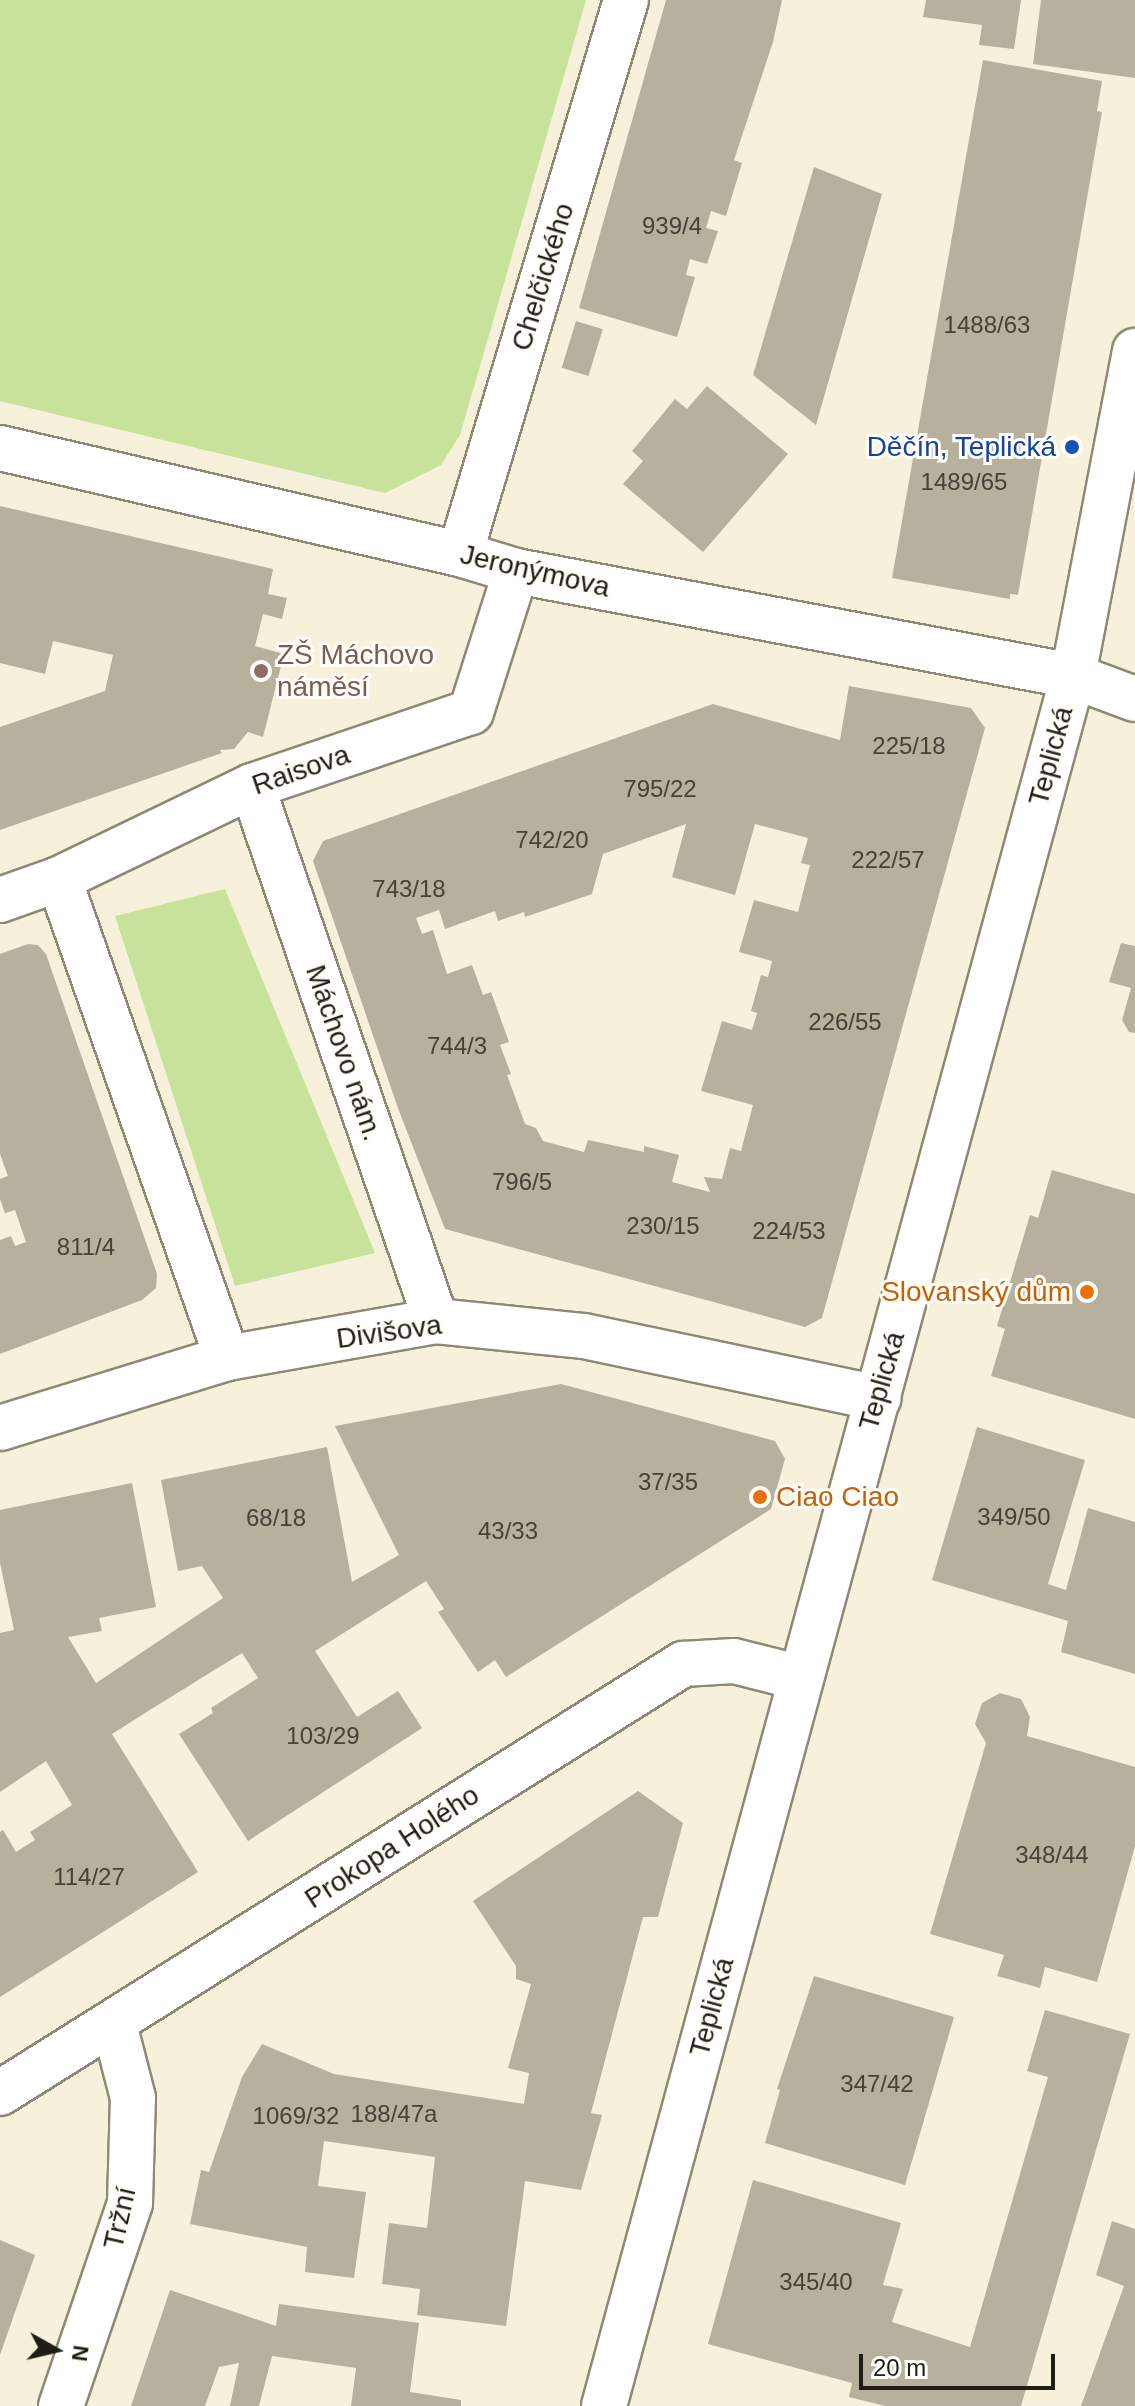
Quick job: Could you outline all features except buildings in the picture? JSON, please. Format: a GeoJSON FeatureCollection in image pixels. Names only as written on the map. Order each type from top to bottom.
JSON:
{"type":"FeatureCollection","features":[{"type":"Feature","properties":{"kind":"street","name":"Chelčického"},"geometry":{"type":"LineString","coordinates":[[460,554],[626,0]]}},
{"type":"Feature","properties":{"kind":"street","name":"Teplická"},"geometry":{"type":"LineString","coordinates":[[604,2406],[1073,676],[1135,351]]}},
{"type":"Feature","properties":{"kind":"street","name":"Jeronýmova"},"geometry":{"type":"LineString","coordinates":[[0,448],[460,554],[516,571],[1073,676],[1135,699]]}},
{"type":"Feature","properties":{"kind":"street","name":"Raisova"},"geometry":{"type":"LineString","coordinates":[[0,900],[59,879],[252,786],[471,712],[516,571]]}},
{"type":"Feature","properties":{"kind":"street","name":"Máchovo nám."},"geometry":{"type":"LineString","coordinates":[[252,786],[436,1321]]}},
{"type":"Feature","properties":{"kind":"street"},"geometry":{"type":"LineString","coordinates":[[59,879],[227,1358]]}},
{"type":"Feature","properties":{"kind":"street","name":"Divišova"},"geometry":{"type":"LineString","coordinates":[[0,1428],[227,1358],[436,1321],[584,1336],[879,1398]]}},
{"type":"Feature","properties":{"kind":"street","name":"Prokopa Holého"},"geometry":{"type":"LineString","coordinates":[[0,2093],[683,1664],[734,1661],[801,1678]]}},
{"type":"Feature","properties":{"kind":"street","name":"Tržní"},"geometry":{"type":"LineString","coordinates":[[61,2406],[130,2203],[133,2098],[114,2024]]}},
{"type":"Feature","properties":{"kind":"green space"},"geometry":{"type":"Polygon","coordinates":[[[0,0],[586,0],[460,435],[441,465],[385,493],[0,401],[0,0]]]}},
{"type":"Feature","properties":{"kind":"green space"},"geometry":{"type":"Polygon","coordinates":[[[225,889],[375,1253],[235,1286],[115,916],[225,889]]]}},
{"type":"Feature","properties":{"kind":"place","name":"Děčín, Teplická"},"geometry":{"type":"Point","coordinates":[1072,447]}},
{"type":"Feature","properties":{"kind":"place","name":"ZŠ Máchovo náměsí"},"geometry":{"type":"Point","coordinates":[261,671]}},
{"type":"Feature","properties":{"kind":"place","name":"Slovanský dům"},"geometry":{"type":"Point","coordinates":[1087,1292]}},
{"type":"Feature","properties":{"kind":"place","name":"Ciao Ciao"},"geometry":{"type":"Point","coordinates":[760,1497]}}]}
